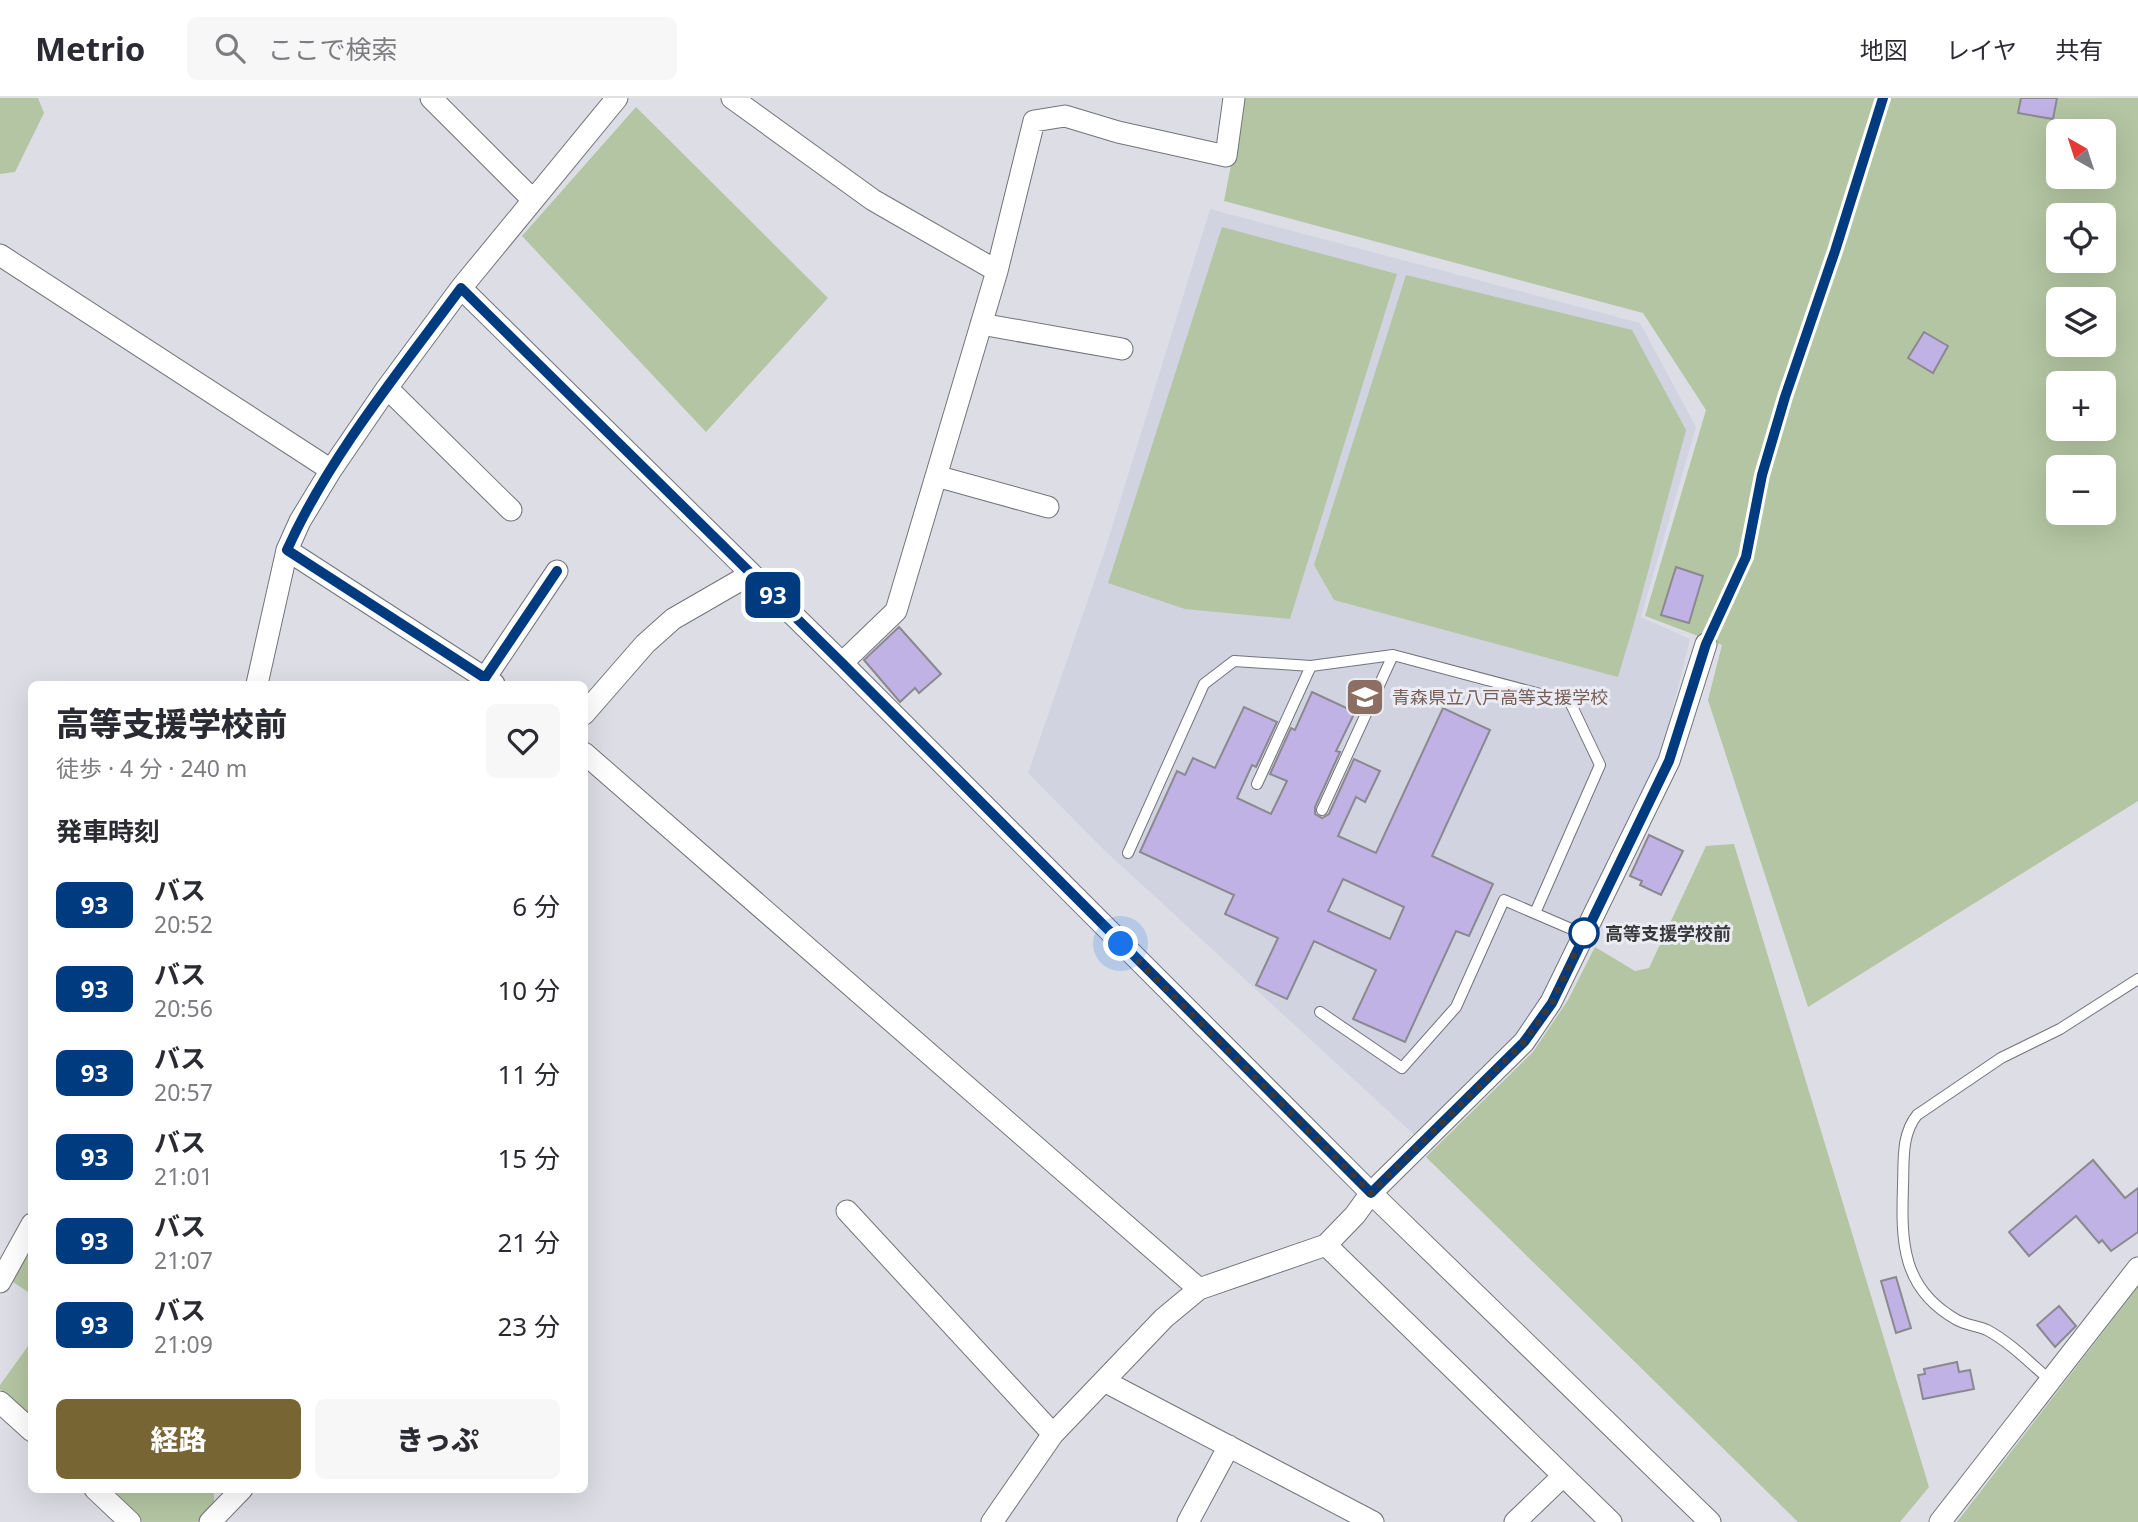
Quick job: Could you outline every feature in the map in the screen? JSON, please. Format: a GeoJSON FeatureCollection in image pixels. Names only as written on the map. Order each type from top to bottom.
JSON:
{"type":"FeatureCollection","features":[{"type":"Feature","properties":{"kind":"street"},"geometry":{"type":"LineString","coordinates":[[431,98],[533,200]]}},
{"type":"Feature","properties":{"kind":"street"},"geometry":{"type":"LineString","coordinates":[[258,681],[287,550],[300,521],[331,470],[461,288],[617,98]]}},
{"type":"Feature","properties":{"kind":"street"},"geometry":{"type":"LineString","coordinates":[[732,98],[873,200],[997,271]]}},
{"type":"Feature","properties":{"kind":"street"},"geometry":{"type":"LineString","coordinates":[[842,663],[897,611],[997,271],[1034,121],[1065,116],[1118,132],[1226,156],[1234,98]]}},
{"type":"Feature","properties":{"kind":"street"},"geometry":{"type":"LineString","coordinates":[[0,255],[331,470]]}},
{"type":"Feature","properties":{"kind":"street"},"geometry":{"type":"LineString","coordinates":[[461,288],[842,663],[1371,1193],[1710,1522]]}},
{"type":"Feature","properties":{"kind":"street"},"geometry":{"type":"LineString","coordinates":[[981,324],[1122,349]]}},
{"type":"Feature","properties":{"kind":"street"},"geometry":{"type":"LineString","coordinates":[[387,388],[511,510]]}},
{"type":"Feature","properties":{"kind":"street"},"geometry":{"type":"LineString","coordinates":[[936,476],[1048,507]]}},
{"type":"Feature","properties":{"kind":"street"},"geometry":{"type":"LineString","coordinates":[[287,550],[489,681],[557,571]]}},
{"type":"Feature","properties":{"kind":"street"},"geometry":{"type":"LineString","coordinates":[[588,709],[645,644],[673,619],[751,574]]}},
{"type":"Feature","properties":{"kind":"street"},"geometry":{"type":"LineString","coordinates":[[992,1522],[1053,1434],[1164,1318],[1199,1289],[1326,1245],[1355,1215],[1371,1193],[1524,1042],[1552,1003],[1583,934],[1669,761],[1706,644]]}},
{"type":"Feature","properties":{"kind":"street"},"geometry":{"type":"LineString","coordinates":[[588,756],[1199,1289]]}},
{"type":"Feature","properties":{"kind":"street"},"geometry":{"type":"LineString","coordinates":[[847,1211],[1053,1434]]}},
{"type":"Feature","properties":{"kind":"street"},"geometry":{"type":"LineString","coordinates":[[0,1282],[28,1231]]}},
{"type":"Feature","properties":{"kind":"street"},"geometry":{"type":"LineString","coordinates":[[1326,1245],[1611,1522]]}},
{"type":"Feature","properties":{"kind":"street"},"geometry":{"type":"LineString","coordinates":[[1940,1522],[2138,1268]]}},
{"type":"Feature","properties":{"kind":"street"},"geometry":{"type":"LineString","coordinates":[[1104,1381],[1373,1522]]}},
{"type":"Feature","properties":{"kind":"street"},"geometry":{"type":"LineString","coordinates":[[0,1402],[28,1427]]}},
{"type":"Feature","properties":{"kind":"street"},"geometry":{"type":"LineString","coordinates":[[1188,1522],[1229,1446]]}},
{"type":"Feature","properties":{"kind":"street"},"geometry":{"type":"LineString","coordinates":[[1515,1522],[1563,1476]]}},
{"type":"Feature","properties":{"kind":"street"},"geometry":{"type":"LineString","coordinates":[[99,1493],[130,1522]]}},
{"type":"Feature","properties":{"kind":"street"},"geometry":{"type":"LineString","coordinates":[[209,1522],[238,1493]]}},
{"type":"Feature","properties":{"kind":"lane"},"geometry":{"type":"LineString","coordinates":[[1706,644],[1746,557],[1762,475],[1785,397],[1883,98]]}},
{"type":"Feature","properties":{"kind":"lane"},"geometry":{"type":"LineString","coordinates":[[1128,853],[1204,684],[1234,662],[1311,666],[1393,655],[1570,702],[1600,765],[1535,913]]}},
{"type":"Feature","properties":{"kind":"lane"},"geometry":{"type":"LineString","coordinates":[[1322,810],[1393,655]]}},
{"type":"Feature","properties":{"kind":"lane"},"geometry":{"type":"LineString","coordinates":[[1257,784],[1311,666]]}},
{"type":"Feature","properties":{"kind":"lane"},"geometry":{"type":"LineString","coordinates":[[1320,1012],[1402,1068],[1456,1007],[1504,900],[1583,934]]}},
{"type":"Feature","properties":{"kind":"lane"},"geometry":{"type":"LineString","coordinates":[[2050,1380],[2011,1345],[1985,1329],[1961,1322],[1940,1310],[1926,1297],[1904,1254],[1904,1144],[1909,1125],[1917,1115],[2001,1058],[2060,1029],[2138,979]]}},
{"type":"Feature","properties":{"kind":"shaded area","name":"青森県立八戸高等支援学校"},"geometry":{"type":"Polygon","coordinates":[[[1210,209],[1640,323],[1696,427],[1641,617],[1690,639],[1661,755],[1551,1002],[1423,1143],[1102,848],[1028,773],[1104,553],[1210,209]]]}},
{"type":"Feature","properties":{"kind":"green space"},"geometry":{"type":"Polygon","coordinates":[[[0,98],[38,98],[44,113],[15,172],[0,174],[0,98]]]}},
{"type":"Feature","properties":{"kind":"green space"},"geometry":{"type":"Polygon","coordinates":[[[1244,98],[2138,98],[2138,801],[1808,1007],[1708,700],[1722,645],[1645,616],[1706,410],[1643,313],[1224,201],[1244,98]]]}},
{"type":"Feature","properties":{"kind":"green space"},"geometry":{"type":"Polygon","coordinates":[[[636,107],[828,298],[706,432],[522,236],[636,107]]]}},
{"type":"Feature","properties":{"kind":"green space"},"geometry":{"type":"Polygon","coordinates":[[[1222,227],[1397,274],[1290,619],[1185,609],[1108,583],[1222,227]]]}},
{"type":"Feature","properties":{"kind":"green space"},"geometry":{"type":"Polygon","coordinates":[[[1406,275],[1632,330],[1686,430],[1618,677],[1334,600],[1314,565],[1406,275]]]}},
{"type":"Feature","properties":{"kind":"green space"},"geometry":{"type":"Polygon","coordinates":[[[1734,844],[1929,1487],[1900,1522],[1798,1522],[1426,1157],[1533,1052],[1568,1000],[1595,947],[1635,971],[1649,968],[1706,846],[1734,844]]]}},
{"type":"Feature","properties":{"kind":"green space"},"geometry":{"type":"Polygon","coordinates":[[[28,1251],[28,1292],[13,1282],[28,1251]]]}},
{"type":"Feature","properties":{"kind":"green space"},"geometry":{"type":"Polygon","coordinates":[[[2138,1287],[2138,1522],[1957,1522],[2138,1287]]]}},
{"type":"Feature","properties":{"kind":"green space"},"geometry":{"type":"Polygon","coordinates":[[[28,1346],[28,1416],[0,1389],[0,1385],[28,1346]]]}},
{"type":"Feature","properties":{"kind":"green space"},"geometry":{"type":"Polygon","coordinates":[[[109,1493],[214,1493],[214,1507],[197,1522],[143,1522],[109,1493]]]}},
{"type":"Feature","properties":{"kind":"building"},"geometry":{"type":"Polygon","coordinates":[[[2021,98],[2057,98],[2053,119],[2018,113],[2021,98]]]}},
{"type":"Feature","properties":{"kind":"building"},"geometry":{"type":"Polygon","coordinates":[[[1924,332],[1948,346],[1933,373],[1908,358],[1924,332]]]}},
{"type":"Feature","properties":{"kind":"building"},"geometry":{"type":"Polygon","coordinates":[[[1676,567],[1703,576],[1689,623],[1661,615],[1676,567]]]}},
{"type":"Feature","properties":{"kind":"building"},"geometry":{"type":"Polygon","coordinates":[[[899,627],[941,674],[919,693],[915,688],[900,702],[864,660],[899,627]]]}},
{"type":"Feature","properties":{"kind":"building"},"geometry":{"type":"Polygon","coordinates":[[[1312,692],[1355,712],[1336,751],[1340,752],[1315,807],[1315,814],[1322,818],[1329,814],[1354,759],[1380,771],[1365,802],[1356,797],[1338,836],[1376,853],[1443,708],[1490,730],[1432,856],[1493,884],[1469,936],[1456,931],[1405,1042],[1353,1019],[1376,970],[1314,941],[1287,999],[1256,985],[1278,938],[1225,914],[1234,895],[1140,852],[1177,771],[1185,775],[1193,758],[1215,768],[1244,707],[1277,722],[1256,767],[1252,765],[1237,798],[1271,814],[1287,781],[1270,774],[1291,728],[1295,730],[1312,692]],[[1343,879],[1328,911],[1390,939],[1404,907],[1343,879]]]}},
{"type":"Feature","properties":{"kind":"building"},"geometry":{"type":"Polygon","coordinates":[[[1649,835],[1683,851],[1661,895],[1640,885],[1642,881],[1630,876],[1649,835]]]}},
{"type":"Feature","properties":{"kind":"building"},"geometry":{"type":"Polygon","coordinates":[[[2093,1160],[2125,1198],[2138,1188],[2138,1232],[2111,1251],[2102,1240],[2099,1243],[2076,1216],[2029,1256],[2009,1232],[2093,1160]]]}},
{"type":"Feature","properties":{"kind":"building"},"geometry":{"type":"Polygon","coordinates":[[[1896,1277],[1911,1328],[1896,1333],[1881,1281],[1896,1277]]]}},
{"type":"Feature","properties":{"kind":"building"},"geometry":{"type":"Polygon","coordinates":[[[2059,1306],[2076,1326],[2055,1347],[2037,1325],[2059,1306]]]}},
{"type":"Feature","properties":{"kind":"building"},"geometry":{"type":"Polygon","coordinates":[[[1957,1362],[1959,1372],[1970,1370],[1974,1389],[1923,1399],[1918,1375],[1925,1374],[1924,1369],[1957,1362]]]}},
{"type":"Feature","properties":{"kind":"bus line","name":"93"},"geometry":{"type":"LineString","coordinates":[[557,571],[485,678],[287,550],[300,521],[331,470],[461,288],[842,663],[1371,1193],[1524,1042],[1552,1003],[1583,934],[1669,761],[1706,644],[1746,557],[1762,475],[1785,397],[1883,98]]}},
{"type":"Feature","properties":{"kind":"place","name":"青森県立八戸高等支援学校"},"geometry":{"type":"Point","coordinates":[1365,697]}},
{"type":"Feature","properties":{"kind":"place","name":"高等支援学校前"},"geometry":{"type":"Point","coordinates":[1584,933]}},
{"type":"Feature","properties":{"kind":"route"},"geometry":{"type":"LineString","coordinates":[[1121,944],[1371,1193],[1524,1042],[1552,1003],[1584,933]]}}]}
